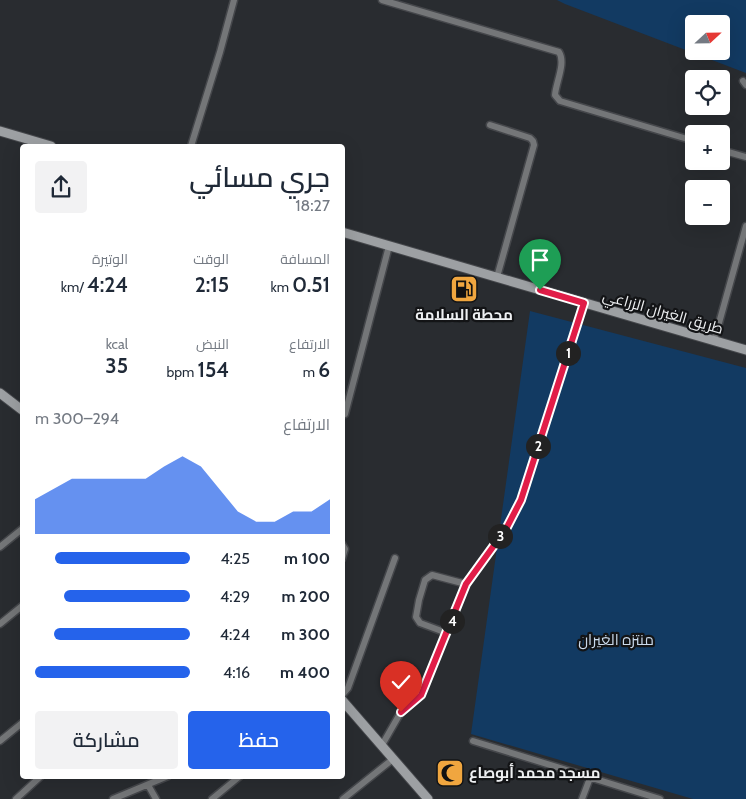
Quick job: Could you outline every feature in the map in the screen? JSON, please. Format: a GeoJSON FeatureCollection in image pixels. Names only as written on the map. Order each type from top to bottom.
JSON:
{"type":"FeatureCollection","features":[{"type":"Feature","properties":{"kind":"street"},"geometry":{"type":"LineString","coordinates":[[193,144],[234,0]]}},
{"type":"Feature","properties":{"kind":"street"},"geometry":{"type":"LineString","coordinates":[[382,0],[559,52],[562,56],[555,95],[560,101],[685,138]]}},
{"type":"Feature","properties":{"kind":"street"},"geometry":{"type":"LineString","coordinates":[[490,125],[530,138],[534,145],[496,277]]}},
{"type":"Feature","properties":{"kind":"street"},"geometry":{"type":"LineString","coordinates":[[0,131],[44,144]]}},
{"type":"Feature","properties":{"kind":"street"},"geometry":{"type":"LineString","coordinates":[[730,153],[746,157]]}},
{"type":"Feature","properties":{"kind":"street"},"geometry":{"type":"LineString","coordinates":[[714,341],[746,226]]}},
{"type":"Feature","properties":{"kind":"street","name":"طريق الغيران الزراعي"},"geometry":{"type":"LineString","coordinates":[[345,233],[746,350]]}},
{"type":"Feature","properties":{"kind":"street"},"geometry":{"type":"LineString","coordinates":[[345,414],[389,246]]}},
{"type":"Feature","properties":{"kind":"street"},"geometry":{"type":"LineString","coordinates":[[382,746],[401,712],[421,695],[466,584],[506,529],[521,500],[584,303]]}},
{"type":"Feature","properties":{"kind":"street"},"geometry":{"type":"LineString","coordinates":[[0,393],[20,408]]}},
{"type":"Feature","properties":{"kind":"street"},"geometry":{"type":"LineString","coordinates":[[0,547],[20,531]]}},
{"type":"Feature","properties":{"kind":"street"},"geometry":{"type":"LineString","coordinates":[[345,692],[348,688],[395,558]]}},
{"type":"Feature","properties":{"kind":"street"},"geometry":{"type":"LineString","coordinates":[[447,633],[420,623],[416,617],[425,580],[432,575],[466,584]]}},
{"type":"Feature","properties":{"kind":"street"},"geometry":{"type":"LineString","coordinates":[[0,623],[20,608]]}},
{"type":"Feature","properties":{"kind":"street"},"geometry":{"type":"LineString","coordinates":[[345,703],[426,798]]}},
{"type":"Feature","properties":{"kind":"street"},"geometry":{"type":"LineString","coordinates":[[0,742],[20,725]]}},
{"type":"Feature","properties":{"kind":"street"},"geometry":{"type":"LineString","coordinates":[[473,740],[643,797],[660,799]]}},
{"type":"Feature","properties":{"kind":"street"},"geometry":{"type":"LineString","coordinates":[[343,799],[393,759]]}},
{"type":"Feature","properties":{"kind":"street"},"geometry":{"type":"LineString","coordinates":[[582,799],[590,778]]}},
{"type":"Feature","properties":{"kind":"street"},"geometry":{"type":"LineString","coordinates":[[16,799],[38,779]]}},
{"type":"Feature","properties":{"kind":"street"},"geometry":{"type":"LineString","coordinates":[[114,799],[161,779]]}},
{"type":"Feature","properties":{"kind":"street"},"geometry":{"type":"LineString","coordinates":[[212,799],[236,779]]}},
{"type":"Feature","properties":{"kind":"street"},"geometry":{"type":"LineString","coordinates":[[148,785],[156,799]]}},
{"type":"Feature","properties":{"kind":"green space"},"geometry":{"type":"Polygon","coordinates":[[[557,0],[746,0],[746,73],[712,60],[730,60],[730,15],[685,15],[685,50],[557,0]]]}},
{"type":"Feature","properties":{"kind":"green space","name":"منتزه الغيران"},"geometry":{"type":"Polygon","coordinates":[[[530,311],[746,368],[746,799],[693,799],[471,734],[530,311]]]}},
{"type":"Feature","properties":{"kind":"place","name":"محطة السلامة"},"geometry":{"type":"Point","coordinates":[464,289]}},
{"type":"Feature","properties":{"kind":"place","name":"مسجد محمد أبوصاع"},"geometry":{"type":"Point","coordinates":[450,773]}},
{"type":"Feature","properties":{"kind":"route"},"geometry":{"type":"LineString","coordinates":[[401,712],[421,695],[466,584],[506,529],[521,500],[584,303],[540,290]]}}]}
